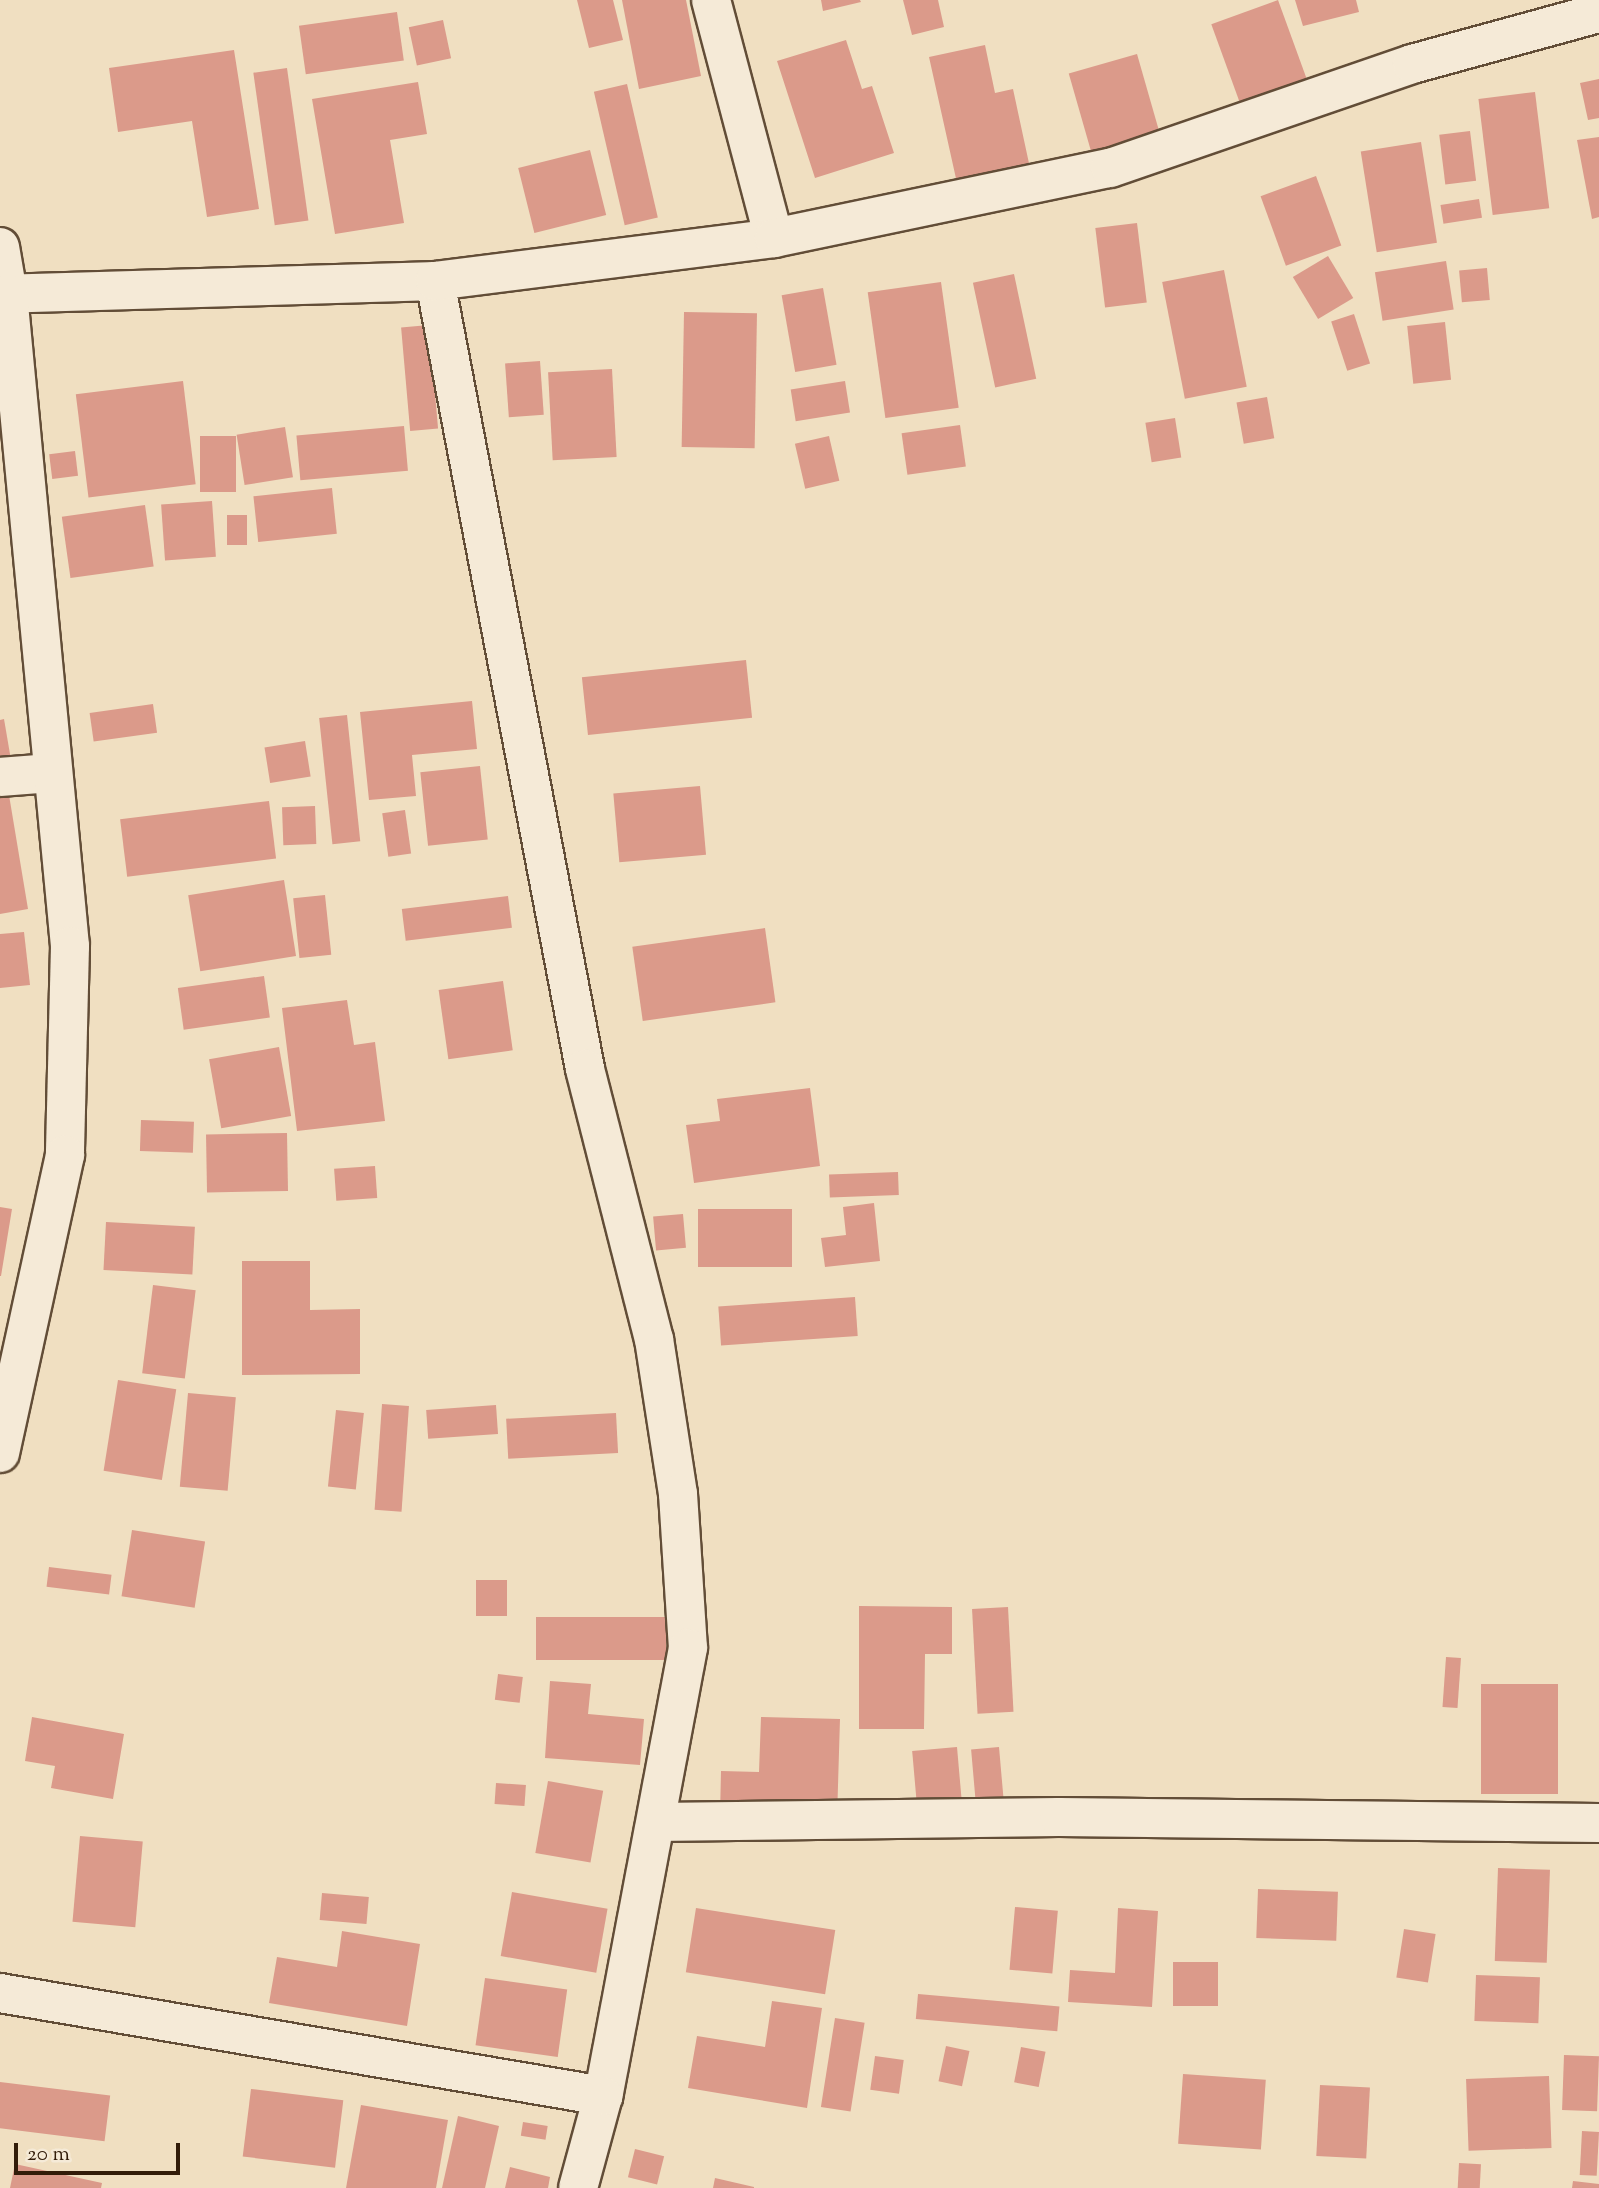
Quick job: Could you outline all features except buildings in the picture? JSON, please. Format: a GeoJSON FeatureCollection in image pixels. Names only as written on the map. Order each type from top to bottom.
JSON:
{"type":"FeatureCollection","features":[{"type":"Feature","properties":{"kind":"street"},"geometry":{"type":"LineString","coordinates":[[711,0],[774,238]]}},
{"type":"Feature","properties":{"kind":"street"},"geometry":{"type":"LineString","coordinates":[[4,294],[435,281],[774,238],[1110,168],[1253,121],[1412,64],[1599,13]]}},
{"type":"Feature","properties":{"kind":"street"},"geometry":{"type":"LineString","coordinates":[[0,247],[70,946],[65,1155],[0,1453]]}},
{"type":"Feature","properties":{"kind":"street"},"geometry":{"type":"LineString","coordinates":[[435,281],[585,1069],[654,1339],[678,1494],[688,1648],[603,2096],[578,2188]]}},
{"type":"Feature","properties":{"kind":"street"},"geometry":{"type":"LineString","coordinates":[[0,777],[52,773]]}},
{"type":"Feature","properties":{"kind":"street"},"geometry":{"type":"LineString","coordinates":[[656,1822],[1073,1817],[1599,1823]]}},
{"type":"Feature","properties":{"kind":"street"},"geometry":{"type":"LineString","coordinates":[[0,1993],[603,2096]]}}]}
